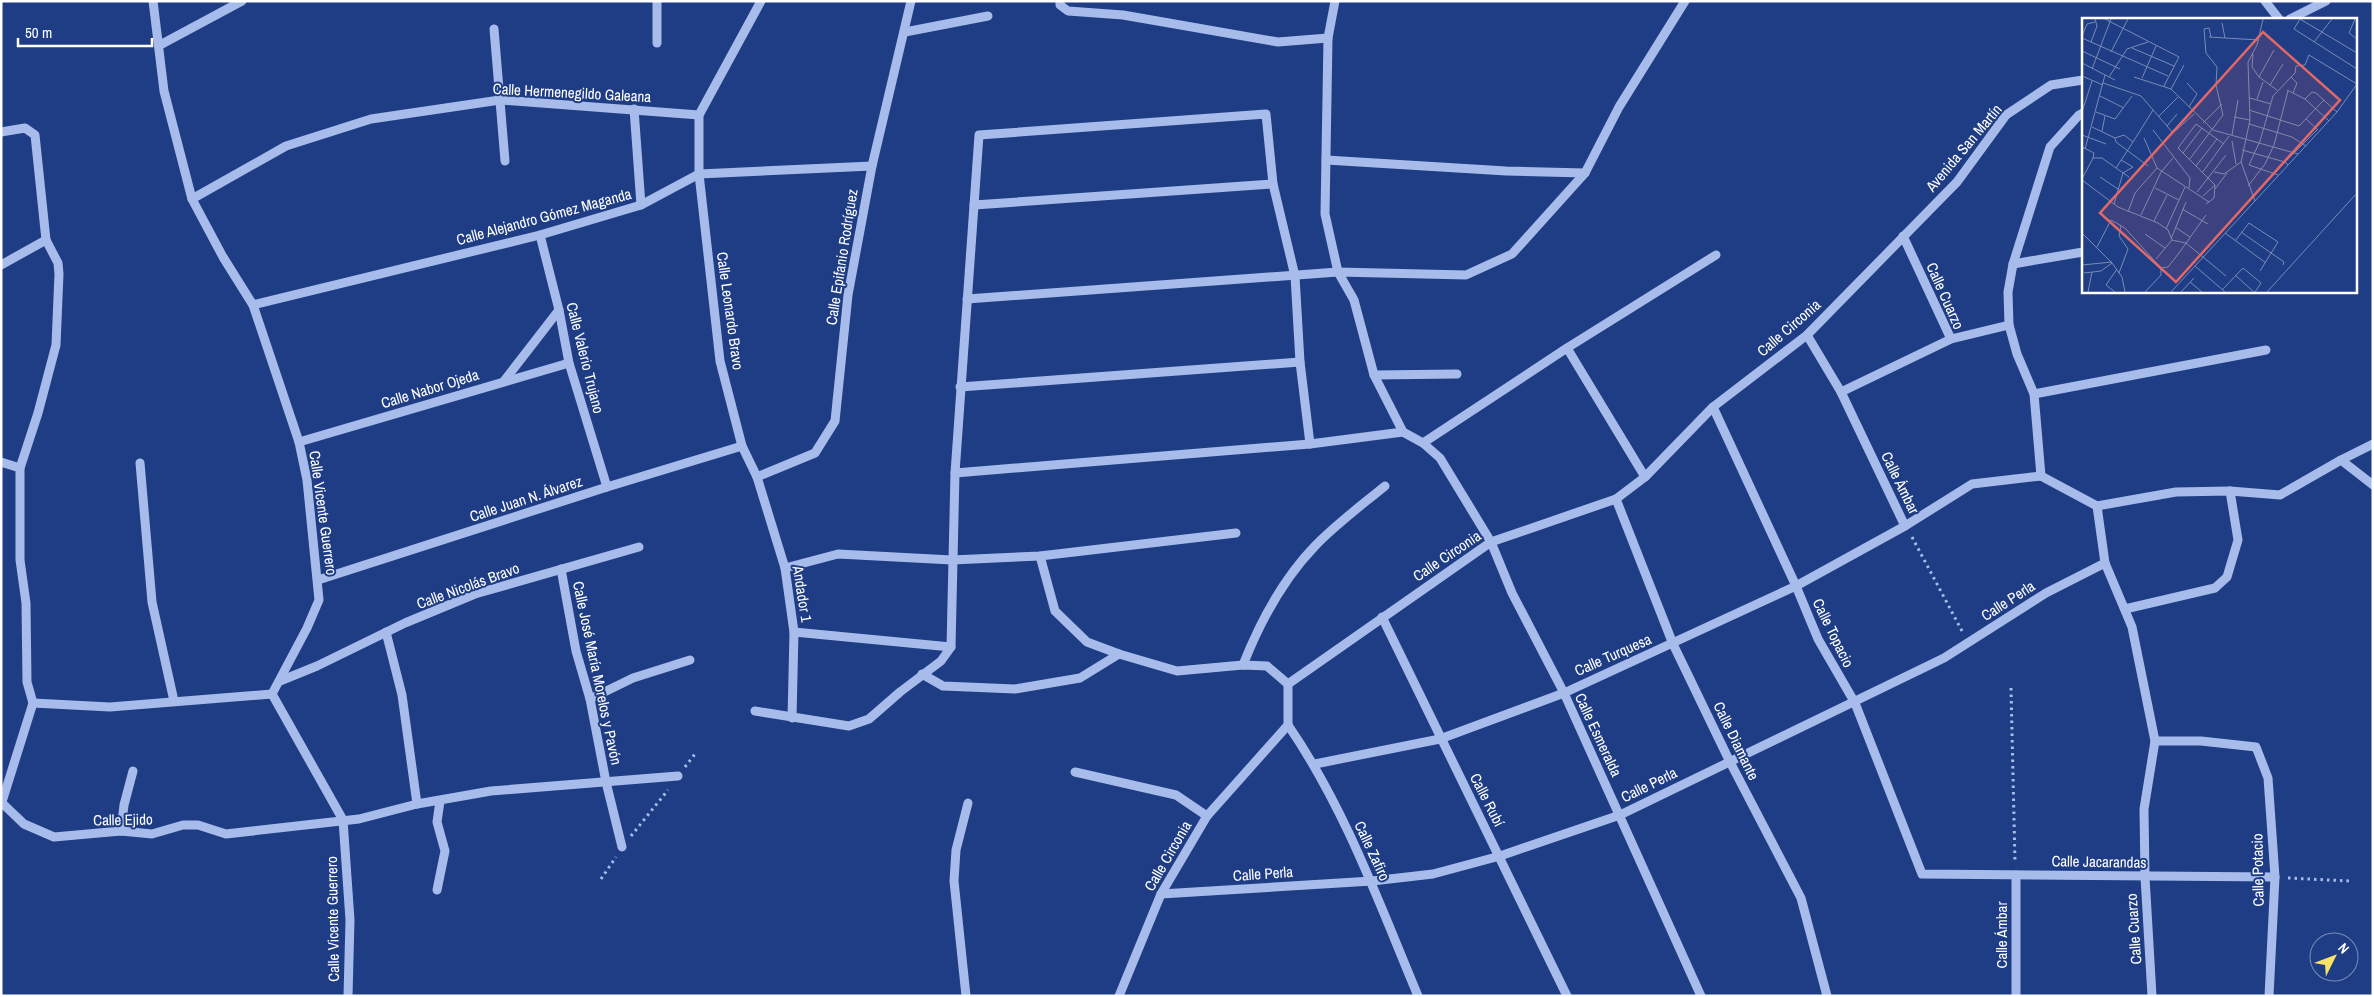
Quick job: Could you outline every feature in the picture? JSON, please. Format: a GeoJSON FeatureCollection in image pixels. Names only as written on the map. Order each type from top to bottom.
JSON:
{"type":"FeatureCollection","features":[{"type":"Feature","properties":{"kind":"street","name":"Calle Vicente Guerrero"},"geometry":{"type":"LineString","coordinates":[[153,1],[160,45],[164,90],[192,199],[223,257],[253,305],[299,442],[307,480],[319,600],[272,694],[343,820],[350,920],[348,996]]}},
{"type":"Feature","properties":{"kind":"street"},"geometry":{"type":"LineString","coordinates":[[160,45],[242,1]]}},
{"type":"Feature","properties":{"kind":"street"},"geometry":{"type":"LineString","coordinates":[[656,1],[657,44]]}},
{"type":"Feature","properties":{"kind":"street"},"geometry":{"type":"LineString","coordinates":[[699,115],[761,1]]}},
{"type":"Feature","properties":{"kind":"street","name":"Calle Epifanio Rodríguez"},"geometry":{"type":"LineString","coordinates":[[758,477],[815,453],[835,421],[848,295],[872,166],[911,1]]}},
{"type":"Feature","properties":{"kind":"street"},"geometry":{"type":"LineString","coordinates":[[1060,1],[1060,5],[1068,11],[1123,15],[1278,42],[1328,38]]}},
{"type":"Feature","properties":{"kind":"street"},"geometry":{"type":"LineString","coordinates":[[955,473],[1310,444],[1403,432],[1374,376],[1354,300],[1338,272],[1325,214],[1328,38],[1335,1]]}},
{"type":"Feature","properties":{"kind":"street"},"geometry":{"type":"LineString","coordinates":[[967,299],[1338,272],[1466,275],[1512,254],[1585,173],[1618,107],[1685,1]]}},
{"type":"Feature","properties":{"kind":"street"},"geometry":{"type":"LineString","coordinates":[[2265,1],[2278,18]]}},
{"type":"Feature","properties":{"kind":"street"},"geometry":{"type":"LineString","coordinates":[[2292,18],[2326,1]]}},
{"type":"Feature","properties":{"kind":"street"},"geometry":{"type":"LineString","coordinates":[[905,32],[988,16]]}},
{"type":"Feature","properties":{"kind":"street"},"geometry":{"type":"LineString","coordinates":[[494,29],[505,161]]}},
{"type":"Feature","properties":{"kind":"street","name":"Avenida San Martín"},"geometry":{"type":"LineString","coordinates":[[1902,236],[1957,182],[2006,115],[2051,86],[2082,80]]}},
{"type":"Feature","properties":{"kind":"street","name":"Calle Hermenegildo Galeana"},"geometry":{"type":"LineString","coordinates":[[192,199],[286,146],[371,119],[500,100],[699,115]]}},
{"type":"Feature","properties":{"kind":"street"},"geometry":{"type":"LineString","coordinates":[[634,109],[641,205]]}},
{"type":"Feature","properties":{"kind":"street"},"geometry":{"type":"LineString","coordinates":[[755,711],[849,726],[869,719],[922,674],[941,661],[950,647],[955,473],[979,135],[1266,114],[1273,184],[1295,276],[1300,362],[1310,444]]}},
{"type":"Feature","properties":{"kind":"street"},"geometry":{"type":"LineString","coordinates":[[2082,114],[2050,147],[2013,264],[2008,292],[2009,325],[2017,354],[2034,394],[2041,476],[2097,506],[2176,492],[2230,492],[2280,495],[2373,444]]}},
{"type":"Feature","properties":{"kind":"street","name":"Calle Leonardo Bravo"},"geometry":{"type":"LineString","coordinates":[[699,115],[699,174],[720,361],[742,446],[758,477]]}},
{"type":"Feature","properties":{"kind":"street"},"geometry":{"type":"LineString","coordinates":[[1,132],[25,128],[35,135],[46,240],[58,263],[59,274],[56,345],[38,413],[20,468],[20,560],[26,603],[27,682],[33,703],[2,804]]}},
{"type":"Feature","properties":{"kind":"street"},"geometry":{"type":"LineString","coordinates":[[1326,160],[1506,171],[1585,173]]}},
{"type":"Feature","properties":{"kind":"street","name":"Calle Alejandro Gómez Maganda"},"geometry":{"type":"LineString","coordinates":[[253,305],[540,235],[641,205],[699,174],[872,166]]}},
{"type":"Feature","properties":{"kind":"street"},"geometry":{"type":"LineString","coordinates":[[974,205],[1273,184]]}},
{"type":"Feature","properties":{"kind":"street","name":"Calle Valerio Trujano"},"geometry":{"type":"LineString","coordinates":[[540,235],[559,310],[569,363],[607,487]]}},
{"type":"Feature","properties":{"kind":"street","name":"Calle Circonia"},"geometry":{"type":"LineString","coordinates":[[1288,684],[1491,542],[1616,499],[1645,478],[1712,408],[1807,335],[1902,236]]}},
{"type":"Feature","properties":{"kind":"street","name":"Calle Cuarzo"},"geometry":{"type":"LineString","coordinates":[[1841,392],[1951,339],[1902,236]]}},
{"type":"Feature","properties":{"kind":"street"},"geometry":{"type":"LineString","coordinates":[[1,265],[46,240]]}},
{"type":"Feature","properties":{"kind":"street"},"geometry":{"type":"LineString","coordinates":[[2013,264],[2082,252]]}},
{"type":"Feature","properties":{"kind":"street"},"geometry":{"type":"LineString","coordinates":[[1423,443],[1567,348],[1716,255]]}},
{"type":"Feature","properties":{"kind":"street"},"geometry":{"type":"LineString","coordinates":[[504,381],[559,310]]}},
{"type":"Feature","properties":{"kind":"street"},"geometry":{"type":"LineString","coordinates":[[1951,339],[2009,325]]}},
{"type":"Feature","properties":{"kind":"street","name":"Calle Ámbar"},"geometry":{"type":"LineString","coordinates":[[1807,335],[1841,392],[1905,526]]}},
{"type":"Feature","properties":{"kind":"street"},"geometry":{"type":"LineString","coordinates":[[1567,348],[1645,478]]}},
{"type":"Feature","properties":{"kind":"street"},"geometry":{"type":"LineString","coordinates":[[2034,394],[2266,350]]}},
{"type":"Feature","properties":{"kind":"street"},"geometry":{"type":"LineString","coordinates":[[960,387],[1300,362]]}},
{"type":"Feature","properties":{"kind":"street","name":"Calle Nabor Ojeda"},"geometry":{"type":"LineString","coordinates":[[299,442],[569,363]]}},
{"type":"Feature","properties":{"kind":"street"},"geometry":{"type":"LineString","coordinates":[[1374,376],[1456,374]]}},
{"type":"Feature","properties":{"kind":"street","name":"Calle Topacio"},"geometry":{"type":"LineString","coordinates":[[1712,408],[1796,586],[1818,639],[1855,703],[1922,874]]}},
{"type":"Feature","properties":{"kind":"street","name":"Calle Esmeralda"},"geometry":{"type":"LineString","coordinates":[[1403,432],[1423,443],[1440,458],[1491,542],[1512,593],[1564,692],[1701,996]]}},
{"type":"Feature","properties":{"kind":"street","name":"Calle Juan N. Álvarez"},"geometry":{"type":"LineString","coordinates":[[318,580],[607,487],[742,446]]}},
{"type":"Feature","properties":{"kind":"street"},"geometry":{"type":"LineString","coordinates":[[2341,460],[2373,485]]}},
{"type":"Feature","properties":{"kind":"street"},"geometry":{"type":"LineString","coordinates":[[1,462],[20,468]]}},
{"type":"Feature","properties":{"kind":"street"},"geometry":{"type":"LineString","coordinates":[[140,463],[152,602],[174,701]]}},
{"type":"Feature","properties":{"kind":"street","name":"Calle Turquesa"},"geometry":{"type":"LineString","coordinates":[[1315,764],[1440,739],[1564,692],[1673,644],[1796,586],[1905,526],[1972,484],[2041,476]]}},
{"type":"Feature","properties":{"kind":"street","name":"Andador 1"},"geometry":{"type":"LineString","coordinates":[[758,477],[785,568],[794,632],[792,718]]}},
{"type":"Feature","properties":{"kind":"street"},"geometry":{"type":"LineString","coordinates":[[1243,664],[1257,631],[1284,583],[1315,546],[1385,486]]}},
{"type":"Feature","properties":{"kind":"street"},"geometry":{"type":"LineString","coordinates":[[2125,609],[2215,588],[2227,577],[2238,540],[2230,492]]}},
{"type":"Feature","properties":{"kind":"street","name":"Calle Diamante"},"geometry":{"type":"LineString","coordinates":[[1616,499],[1673,644],[1730,762],[1801,898],[1827,996]]}},
{"type":"Feature","properties":{"kind":"street"},"geometry":{"type":"LineString","coordinates":[[2097,506],[2105,563],[2132,627],[2155,741]]}},
{"type":"Feature","properties":{"kind":"street"},"geometry":{"type":"LineString","coordinates":[[785,568],[838,554],[952,560],[1040,556],[1236,533]]}},
{"type":"Feature","properties":{"kind":"street","name":"Calle Nicolás Bravo"},"geometry":{"type":"LineString","coordinates":[[280,681],[317,666],[386,632],[475,594],[639,547]]}},
{"type":"Feature","properties":{"kind":"street"},"geometry":{"type":"LineString","coordinates":[[1040,556],[1056,612],[1087,642],[1119,654],[1177,671],[1243,664],[1268,666],[1288,684],[1288,724]]}},
{"type":"Feature","properties":{"kind":"street","name":"Calle Perla"},"geometry":{"type":"LineString","coordinates":[[1161,894],[1372,881],[1433,874],[1500,856],[1620,814],[1855,703],[1944,658],[2046,593],[2105,563]]}},
{"type":"Feature","properties":{"kind":"street","name":"Calle José María Morelos y Pavón"},"geometry":{"type":"LineString","coordinates":[[561,569],[576,651],[590,699],[606,782],[622,848]]}},
{"type":"Feature","properties":{"kind":"street","name":"Calle Rubí"},"geometry":{"type":"LineString","coordinates":[[1382,617],[1567,996]]}},
{"type":"Feature","properties":{"kind":"street"},"geometry":{"type":"LineString","coordinates":[[386,632],[402,695],[417,804]]}},
{"type":"Feature","properties":{"kind":"street"},"geometry":{"type":"LineString","coordinates":[[794,632],[950,647]]}},
{"type":"Feature","properties":{"kind":"street"},"geometry":{"type":"LineString","coordinates":[[922,674],[943,686],[1015,689],[1080,678],[1119,654]]}},
{"type":"Feature","properties":{"kind":"street"},"geometry":{"type":"LineString","coordinates":[[590,699],[633,678],[690,660]]}},
{"type":"Feature","properties":{"kind":"street"},"geometry":{"type":"LineString","coordinates":[[33,703],[110,707],[272,694]]}},
{"type":"Feature","properties":{"kind":"street","name":"Calle Circonia"},"geometry":{"type":"LineString","coordinates":[[1119,996],[1161,894],[1207,816],[1288,724]]}},
{"type":"Feature","properties":{"kind":"street","name":"Calle Zafiro"},"geometry":{"type":"LineString","coordinates":[[1288,724],[1315,764],[1372,881],[1418,996]]}},
{"type":"Feature","properties":{"kind":"street","name":"Calle Cuarzo"},"geometry":{"type":"LineString","coordinates":[[2152,996],[2145,877],[2144,809],[2155,741]]}},
{"type":"Feature","properties":{"kind":"street","name":"Calle Potacio"},"geometry":{"type":"LineString","coordinates":[[2155,741],[2201,741],[2256,746],[2268,778],[2275,877],[2269,996]]}},
{"type":"Feature","properties":{"kind":"street"},"geometry":{"type":"LineString","coordinates":[[121,831],[124,805],[133,771]]}},
{"type":"Feature","properties":{"kind":"street"},"geometry":{"type":"LineString","coordinates":[[1075,772],[1176,795],[1207,816]]}},
{"type":"Feature","properties":{"kind":"street","name":"Calle Ejido"},"geometry":{"type":"LineString","coordinates":[[2,804],[24,824],[54,837],[121,831],[152,834],[183,825],[198,825],[226,834],[380,815],[417,804],[490,791],[678,776]]}},
{"type":"Feature","properties":{"kind":"street"},"geometry":{"type":"LineString","coordinates":[[437,890],[445,851],[437,822],[440,801]]}},
{"type":"Feature","properties":{"kind":"street"},"geometry":{"type":"LineString","coordinates":[[966,996],[954,881],[956,850],[968,803]]}},
{"type":"Feature","properties":{"kind":"street","name":"Calle Jacarandas"},"geometry":{"type":"LineString","coordinates":[[1922,874],[2275,877]]}},
{"type":"Feature","properties":{"kind":"street","name":"Calle Ámbar"},"geometry":{"type":"LineString","coordinates":[[2016,875],[2016,996]]}},
{"type":"Feature","properties":{"kind":"path","name":"Calle Ámbar"},"geometry":{"type":"LineString","coordinates":[[1905,526],[1969,642]]}},
{"type":"Feature","properties":{"kind":"path"},"geometry":{"type":"LineString","coordinates":[[2011,688],[2016,875]]}},
{"type":"Feature","properties":{"kind":"path"},"geometry":{"type":"LineString","coordinates":[[2275,877],[2350,882]]}}]}
